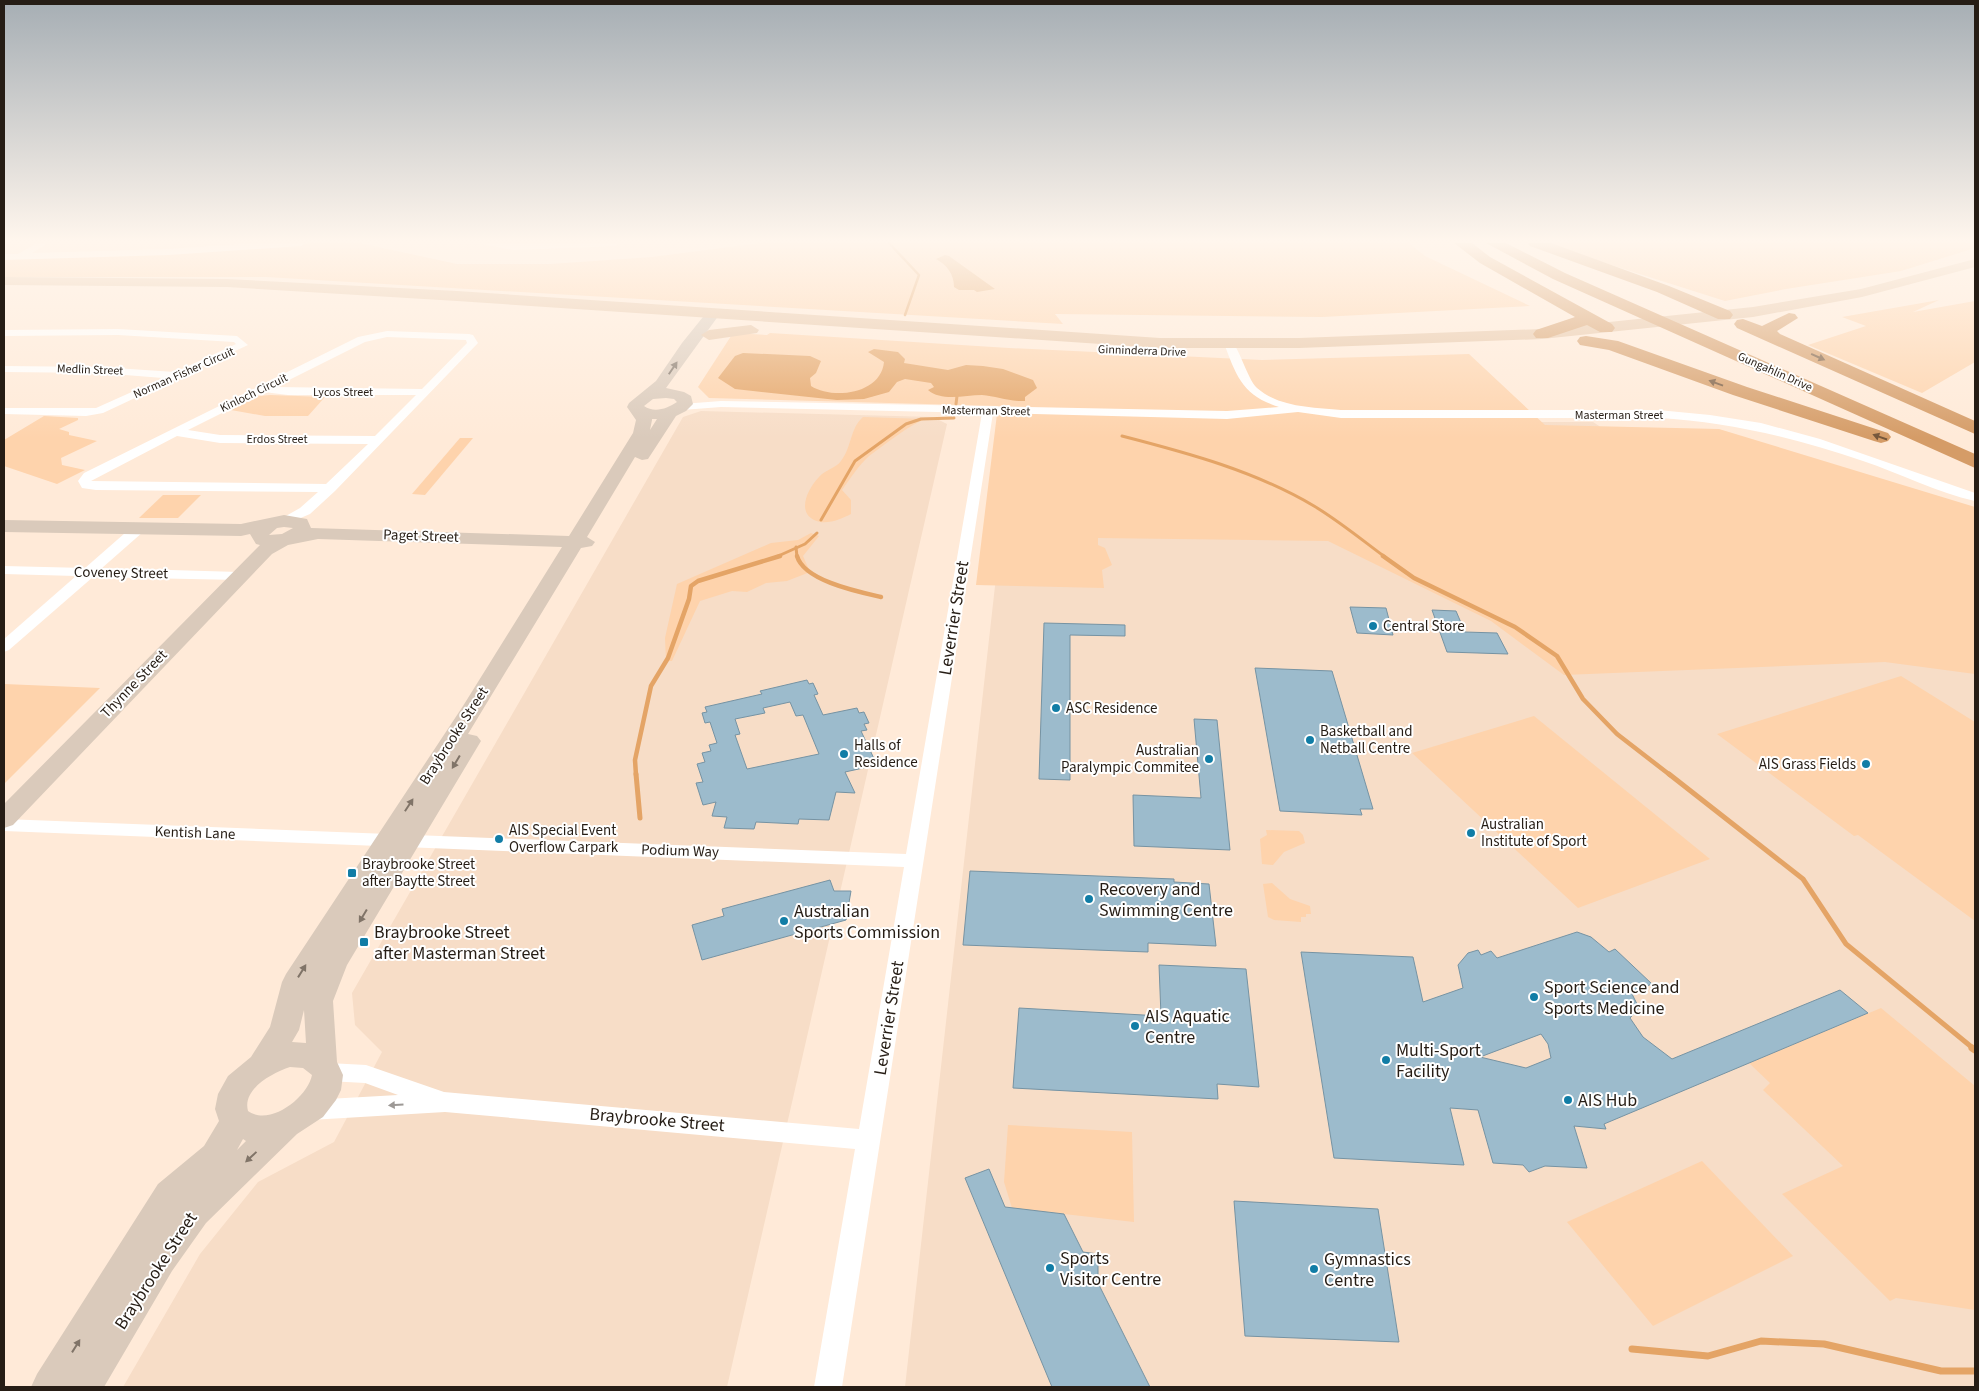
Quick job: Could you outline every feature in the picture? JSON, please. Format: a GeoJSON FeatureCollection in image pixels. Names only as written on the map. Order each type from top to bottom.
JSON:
{"type":"FeatureCollection","features":[{"type":"Feature","properties":{"kind":"highway"},"geometry":{"type":"LineString","coordinates":[[1570,308],[1613,333],[1692,374]]}},
{"type":"Feature","properties":{"kind":"highway","name":"Gungahlin Drive"},"geometry":{"type":"LineString","coordinates":[[1640,308],[1975,450]]}},
{"type":"Feature","properties":{"kind":"highway","name":"Gungahlin Drive"},"geometry":{"type":"LineString","coordinates":[[1643,308],[1655,314]]}},
{"type":"Feature","properties":{"kind":"highway"},"geometry":{"type":"LineString","coordinates":[[1707,308],[1724,315]]}},
{"type":"Feature","properties":{"kind":"highway"},"geometry":{"type":"LineString","coordinates":[[1728,308],[1748,318],[1773,337],[1975,428]]}},
{"type":"Feature","properties":{"kind":"highway"},"geometry":{"type":"LineString","coordinates":[[1542,334],[1581,321],[1584,318],[1581,314]]}},
{"type":"Feature","properties":{"kind":"highway"},"geometry":{"type":"LineString","coordinates":[[1773,337],[1768,332],[1769,329],[1789,318]]}},
{"type":"Feature","properties":{"kind":"highway","name":"Gungahlin Drive"},"geometry":{"type":"LineString","coordinates":[[1705,336],[1975,462]]}},
{"type":"Feature","properties":{"kind":"highway"},"geometry":{"type":"LineString","coordinates":[[1586,341],[1612,345],[1692,374],[1868,432],[1975,472]]}},
{"type":"Feature","properties":{"kind":"main road","name":"Ginninderra Drive"},"geometry":{"type":"LineString","coordinates":[[459,308],[676,322],[1078,338],[1231,348],[1542,334],[1613,333],[1748,318],[1794,308]]}},
{"type":"Feature","properties":{"kind":"main road","name":"Ginninderra Drive"},"geometry":{"type":"LineString","coordinates":[[570,308],[764,328],[1017,346],[1433,351],[1586,341],[1613,333],[1724,315]]}},
{"type":"Feature","properties":{"kind":"main road","name":"Ginninderra Drive"},"geometry":{"type":"LineString","coordinates":[[1748,318],[1789,318],[1842,308]]}},
{"type":"Feature","properties":{"kind":"main road"},"geometry":{"type":"LineString","coordinates":[[1724,315],[1748,318]]}},
{"type":"Feature","properties":{"kind":"main road"},"geometry":{"type":"LineString","coordinates":[[676,322],[685,326],[693,338]]}},
{"type":"Feature","properties":{"kind":"street"},"geometry":{"type":"LineString","coordinates":[[678,403],[650,414],[642,403],[662,384],[693,338],[713,323]]}},
{"type":"Feature","properties":{"kind":"street","name":"Braybrooke Street"},"geometry":{"type":"LineString","coordinates":[[445,1102],[366,1074],[325,1067],[318,1001],[334,963],[397,841],[469,714],[580,541],[678,403],[713,323]]}},
{"type":"Feature","properties":{"kind":"street","name":"Norman Fisher Circuit"},"geometry":{"type":"LineString","coordinates":[[4,333],[118,332],[223,337],[241,341],[243,345],[238,349],[112,406],[92,412],[4,411]]}},
{"type":"Feature","properties":{"kind":"street","name":"Kinloch Circuit"},"geometry":{"type":"LineString","coordinates":[[285,531],[330,488],[379,440],[473,343],[469,337],[375,336],[362,339],[88,476],[84,481],[87,485],[96,486],[330,488]]}},
{"type":"Feature","properties":{"kind":"street"},"geometry":{"type":"LineString","coordinates":[[1231,348],[1244,383],[1264,397],[1298,409]]}},
{"type":"Feature","properties":{"kind":"street","name":"Medlin Street"},"geometry":{"type":"LineString","coordinates":[[4,369],[100,370],[177,375]]}},
{"type":"Feature","properties":{"kind":"street","name":"Lycos Street"},"geometry":{"type":"LineString","coordinates":[[263,389],[288,392],[424,392]]}},
{"type":"Feature","properties":{"kind":"street"},"geometry":{"type":"LineString","coordinates":[[1251,412],[1262,405],[1264,397]]}},
{"type":"Feature","properties":{"kind":"street","name":"Braybrooke Street"},"geometry":{"type":"LineString","coordinates":[[580,541],[641,433],[644,420],[642,403]]}},
{"type":"Feature","properties":{"kind":"street","name":"Masterman Street"},"geometry":{"type":"LineString","coordinates":[[678,403],[1227,415],[1298,409],[1341,414],[1658,414],[1722,420],[1805,439],[1975,497]]}},
{"type":"Feature","properties":{"kind":"street","name":"Leverrier Street"},"geometry":{"type":"LineString","coordinates":[[828,1387],[988,411]]}},
{"type":"Feature","properties":{"kind":"street","name":"Erdos Street"},"geometry":{"type":"LineString","coordinates":[[176,432],[220,439],[379,440]]}},
{"type":"Feature","properties":{"kind":"street"},"geometry":{"type":"LineString","coordinates":[[6,528],[285,531]]}},
{"type":"Feature","properties":{"kind":"street"},"geometry":{"type":"LineString","coordinates":[[4,647],[138,529]]}},
{"type":"Feature","properties":{"kind":"street","name":"Paget Street"},"geometry":{"type":"LineString","coordinates":[[285,531],[580,541]]}},
{"type":"Feature","properties":{"kind":"street","name":"Thynne Street"},"geometry":{"type":"LineString","coordinates":[[4,819],[285,531]]}},
{"type":"Feature","properties":{"kind":"street","name":"Coveney Street"},"geometry":{"type":"LineString","coordinates":[[4,570],[239,576]]}},
{"type":"Feature","properties":{"kind":"street","name":"Kentish Lane"},"geometry":{"type":"LineString","coordinates":[[4,825],[397,841]]}},
{"type":"Feature","properties":{"kind":"street","name":"Braybrooke Street"},"geometry":{"type":"LineString","coordinates":[[262,1065],[284,1030],[296,982],[397,841]]}},
{"type":"Feature","properties":{"kind":"street","name":"Podium Way"},"geometry":{"type":"LineString","coordinates":[[397,841],[914,861]]}},
{"type":"Feature","properties":{"kind":"street"},"geometry":{"type":"LineString","coordinates":[[296,1054],[315,1057],[325,1067],[325,1091],[298,1117],[257,1129],[243,1126],[236,1121],[230,1107],[232,1098],[243,1080],[262,1065],[284,1056],[296,1054]]}},
{"type":"Feature","properties":{"kind":"street","name":"Braybrooke Street"},"geometry":{"type":"LineString","coordinates":[[50,1387],[146,1258],[298,1117],[445,1102],[869,1140]]}},
{"type":"Feature","properties":{"kind":"street","name":"Braybrooke Street"},"geometry":{"type":"LineString","coordinates":[[83,1387],[146,1258],[170,1195],[216,1156],[236,1121]]}},
{"type":"Feature","properties":{"kind":"shaded area"},"geometry":{"type":"Polygon","coordinates":[[[790,308],[1494,308],[1322,317],[1055,314],[1063,324],[790,308]]]}},
{"type":"Feature","properties":{"kind":"shaded area"},"geometry":{"type":"Polygon","coordinates":[[[1894,308],[1922,308],[1913,312],[1936,308],[1975,308],[1975,362],[1922,393],[1808,345],[1866,326],[1842,317],[1894,308]]]}},
{"type":"Feature","properties":{"kind":"shaded area"},"geometry":{"type":"Polygon","coordinates":[[[733,333],[767,335],[770,333],[1009,348],[1262,360],[1469,354],[1545,425],[1719,429],[1975,507],[1975,674],[1885,662],[1564,675],[1491,621],[1328,541],[1098,538],[1098,545],[1105,548],[1112,565],[1102,570],[1104,588],[976,585],[998,406],[709,398],[698,387],[733,333]]]}},
{"type":"Feature","properties":{"kind":"shaded area"},"geometry":{"type":"Polygon","coordinates":[[[874,349],[898,352],[905,359],[904,363],[948,370],[966,365],[1003,369],[1033,380],[1037,388],[1025,397],[1025,401],[1014,401],[982,395],[947,397],[934,394],[928,390],[934,387],[931,383],[905,379],[897,382],[889,392],[864,399],[837,400],[735,389],[718,378],[735,356],[743,353],[810,356],[821,361],[816,373],[810,378],[811,386],[831,393],[855,391],[874,381],[881,373],[884,362],[868,352],[874,349]]]}},
{"type":"Feature","properties":{"kind":"shaded area"},"geometry":{"type":"Polygon","coordinates":[[[259,396],[325,397],[308,416],[265,416],[231,410],[259,396]]]}},
{"type":"Feature","properties":{"kind":"shaded area"},"geometry":{"type":"Polygon","coordinates":[[[701,411],[933,417],[947,424],[727,1387],[123,1387],[200,1254],[258,1182],[334,1142],[382,1052],[355,1025],[352,993],[683,417],[701,411]]]}},
{"type":"Feature","properties":{"kind":"shaded area"},"geometry":{"type":"Polygon","coordinates":[[[44,416],[78,418],[78,420],[59,429],[69,432],[69,435],[97,441],[61,458],[62,465],[85,470],[57,484],[4,466],[4,440],[44,416]]]}},
{"type":"Feature","properties":{"kind":"shaded area"},"geometry":{"type":"Polygon","coordinates":[[[863,417],[926,419],[912,425],[889,441],[869,456],[858,468],[842,490],[851,500],[851,514],[828,522],[814,520],[806,511],[805,505],[808,493],[821,475],[845,456],[853,432],[863,417]]]}},
{"type":"Feature","properties":{"kind":"shaded area","name":"Australian Institute of Sport"},"geometry":{"type":"Polygon","coordinates":[[[1125,422],[1593,422],[1712,501],[1975,654],[1975,1387],[905,1387],[1013,426],[1125,422]]]}},
{"type":"Feature","properties":{"kind":"shaded area"},"geometry":{"type":"Polygon","coordinates":[[[460,438],[473,438],[425,495],[412,494],[460,438]]]}},
{"type":"Feature","properties":{"kind":"shaded area"},"geometry":{"type":"Polygon","coordinates":[[[163,495],[201,495],[178,518],[139,518],[163,495]]]}},
{"type":"Feature","properties":{"kind":"shaded area"},"geometry":{"type":"Polygon","coordinates":[[[811,533],[819,536],[803,556],[810,572],[787,581],[766,583],[747,592],[732,591],[700,601],[672,661],[666,661],[665,638],[677,584],[771,543],[798,540],[811,533]]]}},
{"type":"Feature","properties":{"kind":"shaded area","name":"AIS Grass Fields"},"geometry":{"type":"Polygon","coordinates":[[[1901,676],[1975,722],[1975,921],[1858,835],[1854,836],[1717,734],[1901,676]]]}},
{"type":"Feature","properties":{"kind":"shaded area"},"geometry":{"type":"Polygon","coordinates":[[[4,684],[100,688],[4,784],[4,684]]]}},
{"type":"Feature","properties":{"kind":"shaded area"},"geometry":{"type":"Polygon","coordinates":[[[1534,716],[1710,859],[1578,908],[1412,753],[1534,716]]]}},
{"type":"Feature","properties":{"kind":"shaded area"},"geometry":{"type":"Polygon","coordinates":[[[1266,830],[1299,831],[1303,835],[1305,843],[1284,852],[1273,865],[1262,864],[1260,839],[1267,835],[1266,830]]]}},
{"type":"Feature","properties":{"kind":"shaded area"},"geometry":{"type":"Polygon","coordinates":[[[1272,883],[1290,899],[1310,906],[1311,914],[1301,917],[1301,922],[1274,920],[1268,917],[1263,884],[1272,883]]]}},
{"type":"Feature","properties":{"kind":"shaded area"},"geometry":{"type":"Polygon","coordinates":[[[1881,1008],[1975,1086],[1975,1310],[1896,1298],[1890,1301],[1782,1194],[1843,1166],[1763,1090],[1770,1083],[1749,1063],[1881,1008]]]}},
{"type":"Feature","properties":{"kind":"shaded area"},"geometry":{"type":"Polygon","coordinates":[[[1008,1125],[1132,1132],[1134,1222],[1012,1208],[1004,1182],[1008,1125]]]}},
{"type":"Feature","properties":{"kind":"shaded area"},"geometry":{"type":"Polygon","coordinates":[[[1702,1161],[1793,1256],[1653,1326],[1567,1222],[1702,1161]]]}},
{"type":"Feature","properties":{"kind":"building","name":"Central Store"},"geometry":{"type":"Polygon","coordinates":[[[1350,607],[1386,608],[1393,635],[1357,633],[1350,607]]]}},
{"type":"Feature","properties":{"kind":"building","name":"Central Store"},"geometry":{"type":"Polygon","coordinates":[[[1432,610],[1456,611],[1465,632],[1497,633],[1508,654],[1447,652],[1432,610]]]}},
{"type":"Feature","properties":{"kind":"building","name":"ASC Residence"},"geometry":{"type":"Polygon","coordinates":[[[1044,623],[1125,625],[1125,636],[1070,635],[1070,780],[1039,779],[1044,623]]]}},
{"type":"Feature","properties":{"kind":"building","name":"Basketball and Netball Centre"},"geometry":{"type":"Polygon","coordinates":[[[1255,668],[1332,671],[1373,809],[1360,809],[1362,815],[1280,811],[1255,668]]]}},
{"type":"Feature","properties":{"kind":"building","name":"Halls of Residence"},"geometry":{"type":"Polygon","coordinates":[[[807,680],[809,684],[813,683],[818,694],[814,695],[823,715],[857,708],[859,713],[864,712],[869,723],[864,724],[867,730],[861,731],[877,765],[845,772],[855,793],[836,792],[829,820],[799,819],[798,824],[756,822],[754,829],[724,828],[727,817],[712,816],[716,802],[703,805],[696,783],[703,782],[697,764],[705,762],[702,753],[711,751],[709,745],[717,743],[710,722],[705,723],[702,713],[707,712],[705,707],[762,694],[760,691],[807,680]],[[790,702],[763,708],[765,713],[735,719],[740,734],[735,735],[747,769],[819,754],[803,715],[796,716],[790,702]]]}},
{"type":"Feature","properties":{"kind":"building","name":"Australian Paralympic Commitee"},"geometry":{"type":"Polygon","coordinates":[[[1194,719],[1217,720],[1230,850],[1134,846],[1133,795],[1201,798],[1194,719]]]}},
{"type":"Feature","properties":{"kind":"building","name":"Recovery and Swimming Centre"},"geometry":{"type":"Polygon","coordinates":[[[970,871],[1174,879],[1174,882],[1209,884],[1216,946],[1148,943],[1148,952],[963,945],[970,871]]]}},
{"type":"Feature","properties":{"kind":"building","name":"Australian Sports Commission"},"geometry":{"type":"Polygon","coordinates":[[[830,880],[834,891],[851,891],[846,920],[702,960],[692,925],[724,916],[722,909],[830,880]]]}},
{"type":"Feature","properties":{"kind":"building"},"geometry":{"type":"Polygon","coordinates":[[[1577,932],[1591,937],[1609,952],[1615,949],[1652,984],[1631,992],[1639,1008],[1630,1018],[1643,1037],[1672,1059],[1840,990],[1868,1013],[1604,1124],[1606,1129],[1574,1126],[1587,1168],[1545,1166],[1529,1172],[1523,1165],[1493,1163],[1478,1110],[1450,1108],[1464,1165],[1334,1158],[1301,952],[1413,957],[1423,1002],[1463,988],[1458,965],[1468,953],[1478,950],[1481,955],[1491,951],[1497,958],[1577,932]],[[1541,1034],[1480,1057],[1526,1068],[1551,1058],[1548,1044],[1541,1034]]]}},
{"type":"Feature","properties":{"kind":"building","name":"AIS Aquatic Centre"},"geometry":{"type":"Polygon","coordinates":[[[1159,965],[1246,969],[1259,1087],[1217,1084],[1218,1099],[1013,1088],[1019,1008],[1161,1016],[1159,965]]]}},
{"type":"Feature","properties":{"kind":"building","name":"Sports Visitor Centre"},"geometry":{"type":"Polygon","coordinates":[[[989,1169],[1005,1207],[1064,1214],[1083,1252],[1098,1254],[1098,1283],[1150,1387],[1052,1387],[965,1178],[989,1169]]]}},
{"type":"Feature","properties":{"kind":"building","name":"Gymnastics Centre"},"geometry":{"type":"Polygon","coordinates":[[[1234,1201],[1378,1209],[1399,1342],[1245,1336],[1234,1201]]]}},
{"type":"Feature","properties":{"kind":"waterway"},"geometry":{"type":"LineString","coordinates":[[905,315],[907,308]]}},
{"type":"Feature","properties":{"kind":"waterway"},"geometry":{"type":"LineString","coordinates":[[956,404],[957,396]]}},
{"type":"Feature","properties":{"kind":"waterway"},"geometry":{"type":"LineString","coordinates":[[821,520],[855,461],[906,424],[921,419],[954,418]]}},
{"type":"Feature","properties":{"kind":"waterway"},"geometry":{"type":"LineString","coordinates":[[1122,436],[1221,464],[1292,494],[1341,524],[1385,557]]}},
{"type":"Feature","properties":{"kind":"waterway"},"geometry":{"type":"LineString","coordinates":[[796,548],[805,544],[817,533]]}},
{"type":"Feature","properties":{"kind":"waterway"},"geometry":{"type":"LineString","coordinates":[[776,557],[796,548]]}},
{"type":"Feature","properties":{"kind":"waterway"},"geometry":{"type":"LineString","coordinates":[[796,548],[797,557]]}},
{"type":"Feature","properties":{"kind":"waterway"},"geometry":{"type":"LineString","coordinates":[[636,775],[635,760],[651,686],[668,658],[689,599],[691,586],[698,581],[780,556]]}},
{"type":"Feature","properties":{"kind":"waterway"},"geometry":{"type":"LineString","coordinates":[[797,556],[802,565],[821,579],[881,597]]}},
{"type":"Feature","properties":{"kind":"waterway"},"geometry":{"type":"LineString","coordinates":[[1383,556],[1414,578],[1515,627],[1557,656],[1583,699],[1617,734],[1670,775]]}},
{"type":"Feature","properties":{"kind":"waterway"},"geometry":{"type":"LineString","coordinates":[[636,774],[640,818]]}},
{"type":"Feature","properties":{"kind":"waterway"},"geometry":{"type":"LineString","coordinates":[[1669,774],[1803,879],[1846,944],[1974,1049]]}},
{"type":"Feature","properties":{"kind":"waterway"},"geometry":{"type":"LineString","coordinates":[[1632,1349],[1708,1356],[1761,1341],[1824,1344],[1941,1371],[1975,1371]]}},
{"type":"Feature","properties":{"kind":"place","name":"Central Store"},"geometry":{"type":"Point","coordinates":[1373,626]}},
{"type":"Feature","properties":{"kind":"place","name":"ASC Residence"},"geometry":{"type":"Point","coordinates":[1056,708]}},
{"type":"Feature","properties":{"kind":"place","name":"Basketball and Netball Centre"},"geometry":{"type":"Point","coordinates":[1310,740]}},
{"type":"Feature","properties":{"kind":"place","name":"Halls of Residence"},"geometry":{"type":"Point","coordinates":[844,754]}},
{"type":"Feature","properties":{"kind":"place","name":"Australian Paralympic Commitee"},"geometry":{"type":"Point","coordinates":[1209,759]}},
{"type":"Feature","properties":{"kind":"place","name":"AIS Grass Fields"},"geometry":{"type":"Point","coordinates":[1866,764]}},
{"type":"Feature","properties":{"kind":"place","name":"Australian Institute of Sport"},"geometry":{"type":"Point","coordinates":[1471,833]}},
{"type":"Feature","properties":{"kind":"place","name":"AIS Special Event Overflow Carpark"},"geometry":{"type":"Point","coordinates":[499,839]}},
{"type":"Feature","properties":{"kind":"place","name":"Braybrooke Street after Baytte Street"},"geometry":{"type":"Point","coordinates":[352,873]}},
{"type":"Feature","properties":{"kind":"place","name":"Recovery and Swimming Centre"},"geometry":{"type":"Point","coordinates":[1089,899]}},
{"type":"Feature","properties":{"kind":"place","name":"Australian Sports Commission"},"geometry":{"type":"Point","coordinates":[784,921]}},
{"type":"Feature","properties":{"kind":"place","name":"Braybrooke Street after Masterman Street"},"geometry":{"type":"Point","coordinates":[364,942]}},
{"type":"Feature","properties":{"kind":"place","name":"Sport Science and Sports Medicine"},"geometry":{"type":"Point","coordinates":[1534,997]}},
{"type":"Feature","properties":{"kind":"place","name":"AIS Aquatic Centre"},"geometry":{"type":"Point","coordinates":[1135,1026]}},
{"type":"Feature","properties":{"kind":"place","name":"Multi-Sport Facility"},"geometry":{"type":"Point","coordinates":[1386,1060]}},
{"type":"Feature","properties":{"kind":"place","name":"AIS Hub"},"geometry":{"type":"Point","coordinates":[1568,1100]}},
{"type":"Feature","properties":{"kind":"place","name":"Sports Visitor Centre"},"geometry":{"type":"Point","coordinates":[1050,1268]}},
{"type":"Feature","properties":{"kind":"place","name":"Gymnastics Centre"},"geometry":{"type":"Point","coordinates":[1314,1269]}}]}
